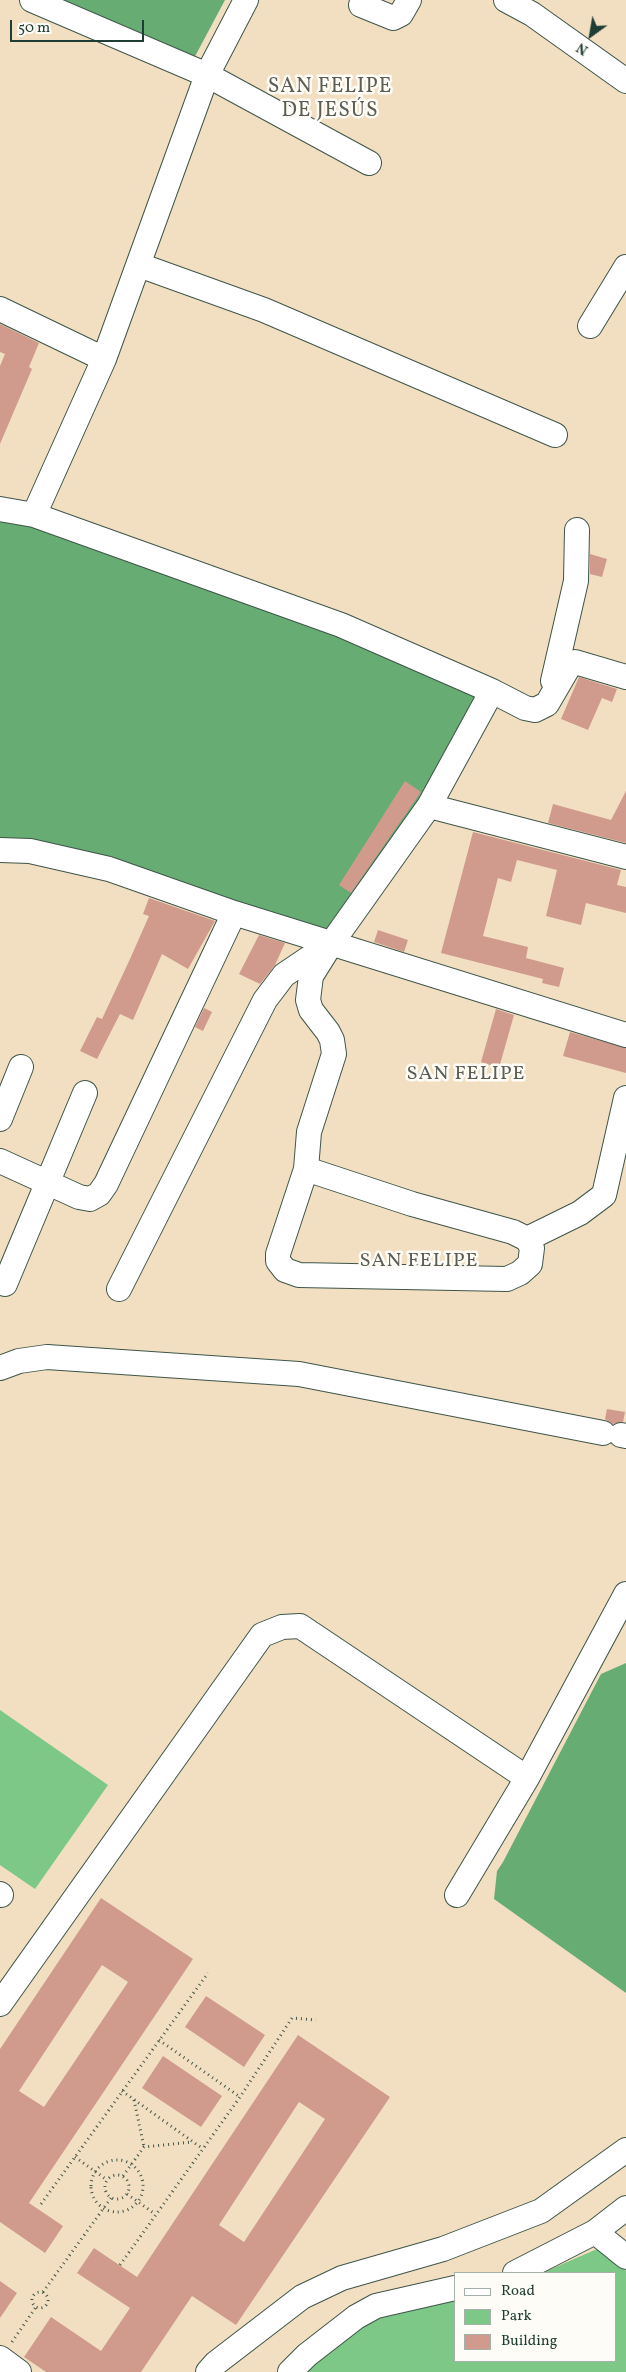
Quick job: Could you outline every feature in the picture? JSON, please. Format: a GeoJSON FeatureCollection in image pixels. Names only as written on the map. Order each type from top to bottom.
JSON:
{"type":"FeatureCollection","features":[{"type":"Feature","properties":{"kind":"street"},"geometry":{"type":"LineString","coordinates":[[32,0],[208,75],[368,163]]}},
{"type":"Feature","properties":{"kind":"street"},"geometry":{"type":"LineString","coordinates":[[34,515],[104,359],[208,75],[246,0]]}},
{"type":"Feature","properties":{"kind":"street"},"geometry":{"type":"LineString","coordinates":[[360,5],[393,18],[401,14],[409,0]]}},
{"type":"Feature","properties":{"kind":"street"},"geometry":{"type":"LineString","coordinates":[[506,0],[532,14],[626,80]]}},
{"type":"Feature","properties":{"kind":"street"},"geometry":{"type":"LineString","coordinates":[[139,265],[264,310],[555,435]]}},
{"type":"Feature","properties":{"kind":"street"},"geometry":{"type":"LineString","coordinates":[[590,326],[626,267]]}},
{"type":"Feature","properties":{"kind":"street"},"geometry":{"type":"LineString","coordinates":[[0,309],[104,359]]}},
{"type":"Feature","properties":{"kind":"street"},"geometry":{"type":"LineString","coordinates":[[0,509],[34,515],[341,625],[530,709],[541,708],[552,699],[568,668],[575,662],[626,677]]}},
{"type":"Feature","properties":{"kind":"street"},"geometry":{"type":"LineString","coordinates":[[552,699],[552,682],[576,581],[577,530]]}},
{"type":"Feature","properties":{"kind":"street"},"geometry":{"type":"LineString","coordinates":[[306,1169],[412,1204],[513,1232],[527,1239],[532,1248],[530,1264],[520,1273],[507,1279],[299,1275],[285,1270],[278,1261],[278,1254],[306,1169],[309,1132],[334,1054],[332,1040],[311,1010],[307,992],[311,976],[331,944],[429,806],[492,691]]}},
{"type":"Feature","properties":{"kind":"street"},"geometry":{"type":"LineString","coordinates":[[429,806],[626,857]]}},
{"type":"Feature","properties":{"kind":"street"},"geometry":{"type":"LineString","coordinates":[[0,850],[30,851],[109,869],[234,913],[626,1035]]}},
{"type":"Feature","properties":{"kind":"street"},"geometry":{"type":"LineString","coordinates":[[0,1161],[79,1197],[90,1198],[99,1194],[106,1184],[234,913]]}},
{"type":"Feature","properties":{"kind":"street"},"geometry":{"type":"LineString","coordinates":[[119,1289],[265,1000],[284,975],[331,944]]}},
{"type":"Feature","properties":{"kind":"street"},"geometry":{"type":"LineString","coordinates":[[0,1119],[21,1067]]}},
{"type":"Feature","properties":{"kind":"street"},"geometry":{"type":"LineString","coordinates":[[5,1284],[85,1092]]}},
{"type":"Feature","properties":{"kind":"street"},"geometry":{"type":"LineString","coordinates":[[527,1239],[580,1213],[604,1195],[626,1098]]}},
{"type":"Feature","properties":{"kind":"street"},"geometry":{"type":"LineString","coordinates":[[0,1368],[19,1361],[47,1356],[300,1374],[617,1435]]}},
{"type":"Feature","properties":{"kind":"street"},"geometry":{"type":"LineString","coordinates":[[457,1895],[526,1778],[626,1594]]}},
{"type":"Feature","properties":{"kind":"street"},"geometry":{"type":"LineString","coordinates":[[0,2004],[262,1635],[282,1627],[300,1626],[526,1778]]}},
{"type":"Feature","properties":{"kind":"street"},"geometry":{"type":"LineString","coordinates":[[208,2372],[216,2363],[302,2297],[342,2278],[443,2249],[541,2212],[626,2150]]}},
{"type":"Feature","properties":{"kind":"street"},"geometry":{"type":"LineString","coordinates":[[517,2272],[595,2232],[626,2208]]}},
{"type":"Feature","properties":{"kind":"street"},"geometry":{"type":"LineString","coordinates":[[595,2232],[626,2257]]}},
{"type":"Feature","properties":{"kind":"street"},"geometry":{"type":"LineString","coordinates":[[290,2372],[307,2355],[356,2317],[376,2306],[454,2288]]}},
{"type":"Feature","properties":{"kind":"path"},"geometry":{"type":"LineString","coordinates":[[41,2204],[208,1973]]}},
{"type":"Feature","properties":{"kind":"path"},"geometry":{"type":"LineString","coordinates":[[120,2265],[240,2096],[292,2018],[316,2020]]}},
{"type":"Feature","properties":{"kind":"path"},"geometry":{"type":"LineString","coordinates":[[159,2040],[240,2096]]}},
{"type":"Feature","properties":{"kind":"path"},"geometry":{"type":"LineString","coordinates":[[122,2091],[202,2148]]}},
{"type":"Feature","properties":{"kind":"path"},"geometry":{"type":"LineString","coordinates":[[134,2100],[144,2147]]}},
{"type":"Feature","properties":{"kind":"path"},"geometry":{"type":"LineString","coordinates":[[123,2176],[144,2147],[193,2142]]}},
{"type":"Feature","properties":{"kind":"path"},"geometry":{"type":"LineString","coordinates":[[75,2156],[107,2180]]}},
{"type":"Feature","properties":{"kind":"path"},"geometry":{"type":"LineString","coordinates":[[114,2160],[131,2164],[141,2175],[143,2183],[140,2202],[128,2210],[120,2212],[103,2208],[93,2197],[91,2189],[95,2171],[106,2162],[114,2160]]}},
{"type":"Feature","properties":{"kind":"path"},"geometry":{"type":"LineString","coordinates":[[116,2175],[123,2176],[129,2184],[127,2194],[118,2200],[110,2198],[105,2191],[107,2180],[116,2175]]}},
{"type":"Feature","properties":{"kind":"path"},"geometry":{"type":"LineString","coordinates":[[127,2194],[155,2214]]}},
{"type":"Feature","properties":{"kind":"path"},"geometry":{"type":"LineString","coordinates":[[36,2307],[31,2300],[32,2296],[43,2292],[110,2198]]}},
{"type":"Feature","properties":{"kind":"path"},"geometry":{"type":"LineString","coordinates":[[36,2307],[40,2308],[47,2304],[47,2295],[43,2292]]}},
{"type":"Feature","properties":{"kind":"path"},"geometry":{"type":"LineString","coordinates":[[7,2363],[36,2307]]}},
{"type":"Feature","properties":{"kind":"green space"},"geometry":{"type":"Polygon","coordinates":[[[51,0],[225,0],[192,62],[51,0]]]}},
{"type":"Feature","properties":{"kind":"green space"},"geometry":{"type":"Polygon","coordinates":[[[0,517],[35,525],[484,690],[481,704],[331,942],[0,847],[0,517]]]}},
{"type":"Feature","properties":{"kind":"green space"},"geometry":{"type":"Polygon","coordinates":[[[626,1663],[626,1993],[494,1899],[497,1871],[601,1674],[626,1663]]]}},
{"type":"Feature","properties":{"kind":"green space"},"geometry":{"type":"Polygon","coordinates":[[[0,1710],[108,1785],[35,1889],[0,1865],[0,1710]]]}},
{"type":"Feature","properties":{"kind":"green space"},"geometry":{"type":"Polygon","coordinates":[[[597,2249],[626,2271],[626,2372],[303,2372],[371,2317],[454,2301],[454,2362],[616,2362],[616,2272],[544,2272],[597,2249]]]}},
{"type":"Feature","properties":{"kind":"building"},"geometry":{"type":"Polygon","coordinates":[[[0,324],[39,343],[29,367],[32,369],[0,444],[0,366],[5,354],[0,352],[0,324]]]}},
{"type":"Feature","properties":{"kind":"building"},"geometry":{"type":"Polygon","coordinates":[[[590,554],[607,559],[602,577],[590,574],[590,554]]]}},
{"type":"Feature","properties":{"kind":"building"},"geometry":{"type":"Polygon","coordinates":[[[579,677],[617,689],[612,702],[602,698],[588,730],[561,719],[579,677]]]}},
{"type":"Feature","properties":{"kind":"building"},"geometry":{"type":"Polygon","coordinates":[[[405,781],[421,792],[351,893],[339,885],[405,781]]]}},
{"type":"Feature","properties":{"kind":"building"},"geometry":{"type":"Polygon","coordinates":[[[626,791],[626,843],[548,823],[553,804],[611,820],[626,791]]]}},
{"type":"Feature","properties":{"kind":"building"},"geometry":{"type":"Polygon","coordinates":[[[473,832],[621,870],[617,885],[626,887],[626,913],[586,903],[581,925],[546,916],[557,870],[517,860],[511,882],[498,878],[483,936],[528,947],[526,958],[564,968],[559,987],[542,983],[543,979],[441,953],[473,832]]]}},
{"type":"Feature","properties":{"kind":"building"},"geometry":{"type":"Polygon","coordinates":[[[149,898],[215,921],[188,969],[162,954],[133,1020],[120,1014],[97,1059],[80,1051],[97,1017],[102,1019],[130,959],[149,916],[143,914],[149,898]]]}},
{"type":"Feature","properties":{"kind":"building"},"geometry":{"type":"Polygon","coordinates":[[[378,930],[408,940],[404,952],[374,942],[378,930]]]}},
{"type":"Feature","properties":{"kind":"building"},"geometry":{"type":"Polygon","coordinates":[[[259,935],[285,943],[275,965],[260,984],[239,974],[259,935]]]}},
{"type":"Feature","properties":{"kind":"building"},"geometry":{"type":"Polygon","coordinates":[[[204,1008],[212,1012],[203,1031],[195,1027],[204,1008]]]}},
{"type":"Feature","properties":{"kind":"building"},"geometry":{"type":"Polygon","coordinates":[[[496,1009],[514,1015],[499,1068],[481,1062],[496,1009]]]}},
{"type":"Feature","properties":{"kind":"building"},"geometry":{"type":"Polygon","coordinates":[[[570,1032],[626,1048],[626,1073],[563,1056],[570,1032]]]}},
{"type":"Feature","properties":{"kind":"building"},"geometry":{"type":"Polygon","coordinates":[[[607,1409],[625,1412],[623,1422],[613,1424],[605,1419],[607,1409]]]}},
{"type":"Feature","properties":{"kind":"building"},"geometry":{"type":"Polygon","coordinates":[[[101,1898],[193,1959],[29,2203],[63,2226],[45,2253],[0,2222],[0,2049],[101,1898]],[[102,1965],[19,2091],[44,2107],[128,1982],[102,1965]]]}},
{"type":"Feature","properties":{"kind":"building"},"geometry":{"type":"Polygon","coordinates":[[[206,1996],[265,2035],[244,2067],[185,2027],[206,1996]]]}},
{"type":"Feature","properties":{"kind":"building"},"geometry":{"type":"Polygon","coordinates":[[[298,2035],[390,2097],[236,2325],[192,2296],[141,2372],[46,2372],[24,2357],[51,2317],[101,2351],[130,2308],[77,2273],[94,2248],[137,2277],[298,2035]],[[299,2102],[219,2225],[244,2242],[325,2119],[299,2102]]]}},
{"type":"Feature","properties":{"kind":"building"},"geometry":{"type":"Polygon","coordinates":[[[163,2056],[222,2096],[201,2127],[142,2088],[163,2056]]]}},
{"type":"Feature","properties":{"kind":"building"},"geometry":{"type":"Polygon","coordinates":[[[0,2281],[17,2293],[0,2318],[0,2281]]]}},
{"type":"Feature","properties":{"kind":"district","name":"SAN FELIPE DE JESÚS"},"geometry":{"type":"Point","coordinates":[330,100]}},
{"type":"Feature","properties":{"kind":"district","name":"SAN FELIPE"},"geometry":{"type":"Point","coordinates":[466,1075]}},
{"type":"Feature","properties":{"kind":"district","name":"SAN FELIPE"},"geometry":{"type":"Point","coordinates":[419,1262]}}]}
